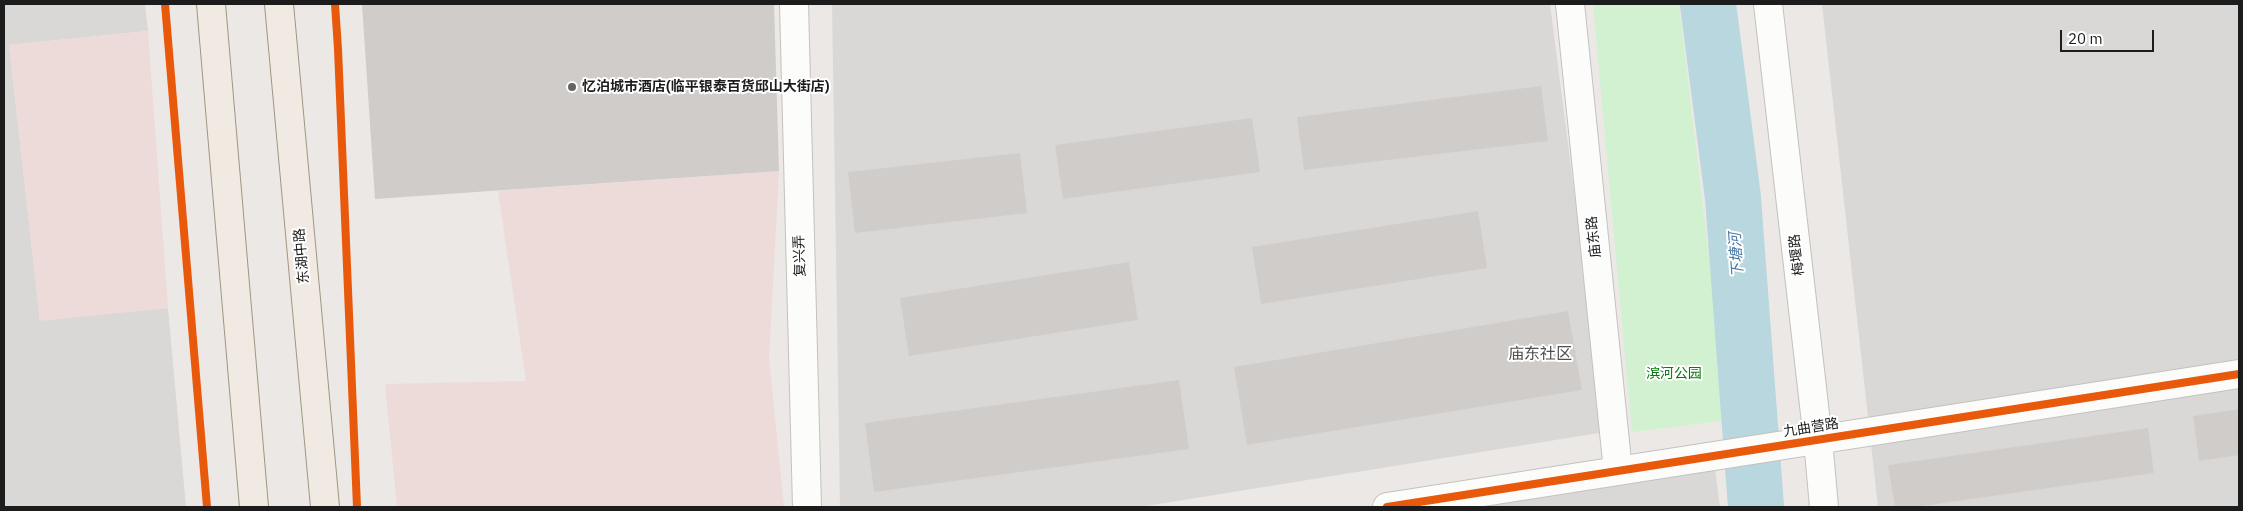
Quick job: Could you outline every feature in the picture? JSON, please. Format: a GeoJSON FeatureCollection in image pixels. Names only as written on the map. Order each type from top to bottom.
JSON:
{"type":"FeatureCollection","features":[{"type":"Feature","properties":{"kind":"main road"},"geometry":{"type":"LineString","coordinates":[[211,4],[254,507]]}},
{"type":"Feature","properties":{"kind":"main road","name":"东湖中路"},"geometry":{"type":"LineString","coordinates":[[280,4],[325,507]]}},
{"type":"Feature","properties":{"kind":"street","name":"复兴弄"},"geometry":{"type":"LineString","coordinates":[[794,4],[807,507]]}},
{"type":"Feature","properties":{"kind":"street","name":"庙东路"},"geometry":{"type":"LineString","coordinates":[[1570,4],[1627,470]]}},
{"type":"Feature","properties":{"kind":"street","name":"梅堰路"},"geometry":{"type":"LineString","coordinates":[[1768,4],[1824,507]]}},
{"type":"Feature","properties":{"kind":"street","name":"九曲营路"},"geometry":{"type":"LineString","coordinates":[[1387,507],[2239,374]]}},
{"type":"Feature","properties":{"kind":"shaded area"},"geometry":{"type":"Polygon","coordinates":[[[4,4],[145,4],[148,31],[9,45],[40,320],[168,308],[186,507],[4,507],[4,4]]]}},
{"type":"Feature","properties":{"kind":"shaded area"},"geometry":{"type":"Polygon","coordinates":[[[832,4],[1550,4],[1605,432],[1140,507],[840,507],[832,4]]]}},
{"type":"Feature","properties":{"kind":"shaded area"},"geometry":{"type":"Polygon","coordinates":[[[1822,4],[2239,4],[2239,507],[1878,507],[1822,4]]]}},
{"type":"Feature","properties":{"kind":"shaded area"},"geometry":{"type":"Polygon","coordinates":[[[148,31],[168,308],[40,321],[9,45],[148,31]]]}},
{"type":"Feature","properties":{"kind":"shaded area"},"geometry":{"type":"Polygon","coordinates":[[[779,171],[769,358],[784,507],[397,507],[385,384],[526,381],[498,191],[779,171]]]}},
{"type":"Feature","properties":{"kind":"shaded area"},"geometry":{"type":"Polygon","coordinates":[[[1715,469],[1720,507],[1472,507],[1715,469]]]}},
{"type":"Feature","properties":{"kind":"green space","name":"滨河公园"},"geometry":{"type":"Polygon","coordinates":[[[1593,4],[1679,4],[1728,420],[1632,432],[1593,4]]]}},
{"type":"Feature","properties":{"kind":"building","name":"忆泊城市酒店(临平银泰百货邱山大街店)"},"geometry":{"type":"Polygon","coordinates":[[[362,4],[774,4],[779,171],[375,199],[362,4]]]}},
{"type":"Feature","properties":{"kind":"building"},"geometry":{"type":"Polygon","coordinates":[[[1541,86],[1548,141],[1304,170],[1297,117],[1541,86]]]}},
{"type":"Feature","properties":{"kind":"building"},"geometry":{"type":"Polygon","coordinates":[[[1252,118],[1260,172],[1063,199],[1055,145],[1252,118]]]}},
{"type":"Feature","properties":{"kind":"building"},"geometry":{"type":"Polygon","coordinates":[[[1020,153],[1027,213],[855,233],[848,172],[1020,153]]]}},
{"type":"Feature","properties":{"kind":"building"},"geometry":{"type":"Polygon","coordinates":[[[1478,211],[1487,268],[1261,304],[1252,247],[1478,211]]]}},
{"type":"Feature","properties":{"kind":"building"},"geometry":{"type":"Polygon","coordinates":[[[1129,262],[1138,320],[909,356],[900,298],[1129,262]]]}},
{"type":"Feature","properties":{"kind":"building"},"geometry":{"type":"Polygon","coordinates":[[[1568,311],[1582,390],[1247,445],[1234,367],[1568,311]]]}},
{"type":"Feature","properties":{"kind":"building"},"geometry":{"type":"Polygon","coordinates":[[[1179,380],[1189,449],[874,492],[865,423],[1179,380]]]}},
{"type":"Feature","properties":{"kind":"building"},"geometry":{"type":"Polygon","coordinates":[[[2239,409],[2239,455],[2199,461],[2193,416],[2239,409]]]}},
{"type":"Feature","properties":{"kind":"building"},"geometry":{"type":"Polygon","coordinates":[[[2148,428],[2154,473],[1915,507],[1895,507],[1888,465],[2148,428]]]}},
{"type":"Feature","properties":{"kind":"waterway","name":"下塘河"},"geometry":{"type":"LineString","coordinates":[[1708,4],[1733,198],[1756,507]]}},
{"type":"Feature","properties":{"kind":"cycle path"},"geometry":{"type":"LineString","coordinates":[[165,4],[207,507]]}},
{"type":"Feature","properties":{"kind":"cycle path"},"geometry":{"type":"LineString","coordinates":[[335,4],[357,507]]}},
{"type":"Feature","properties":{"kind":"cycle path"},"geometry":{"type":"LineString","coordinates":[[1387,507],[2239,374]]}},
{"type":"Feature","properties":{"kind":"place","name":"忆泊城市酒店(临平银泰百货邱山大街店)"},"geometry":{"type":"Point","coordinates":[572,87]}},
{"type":"Feature","properties":{"kind":"district","name":"庙东社区"},"geometry":{"type":"Point","coordinates":[1540,354]}}]}
